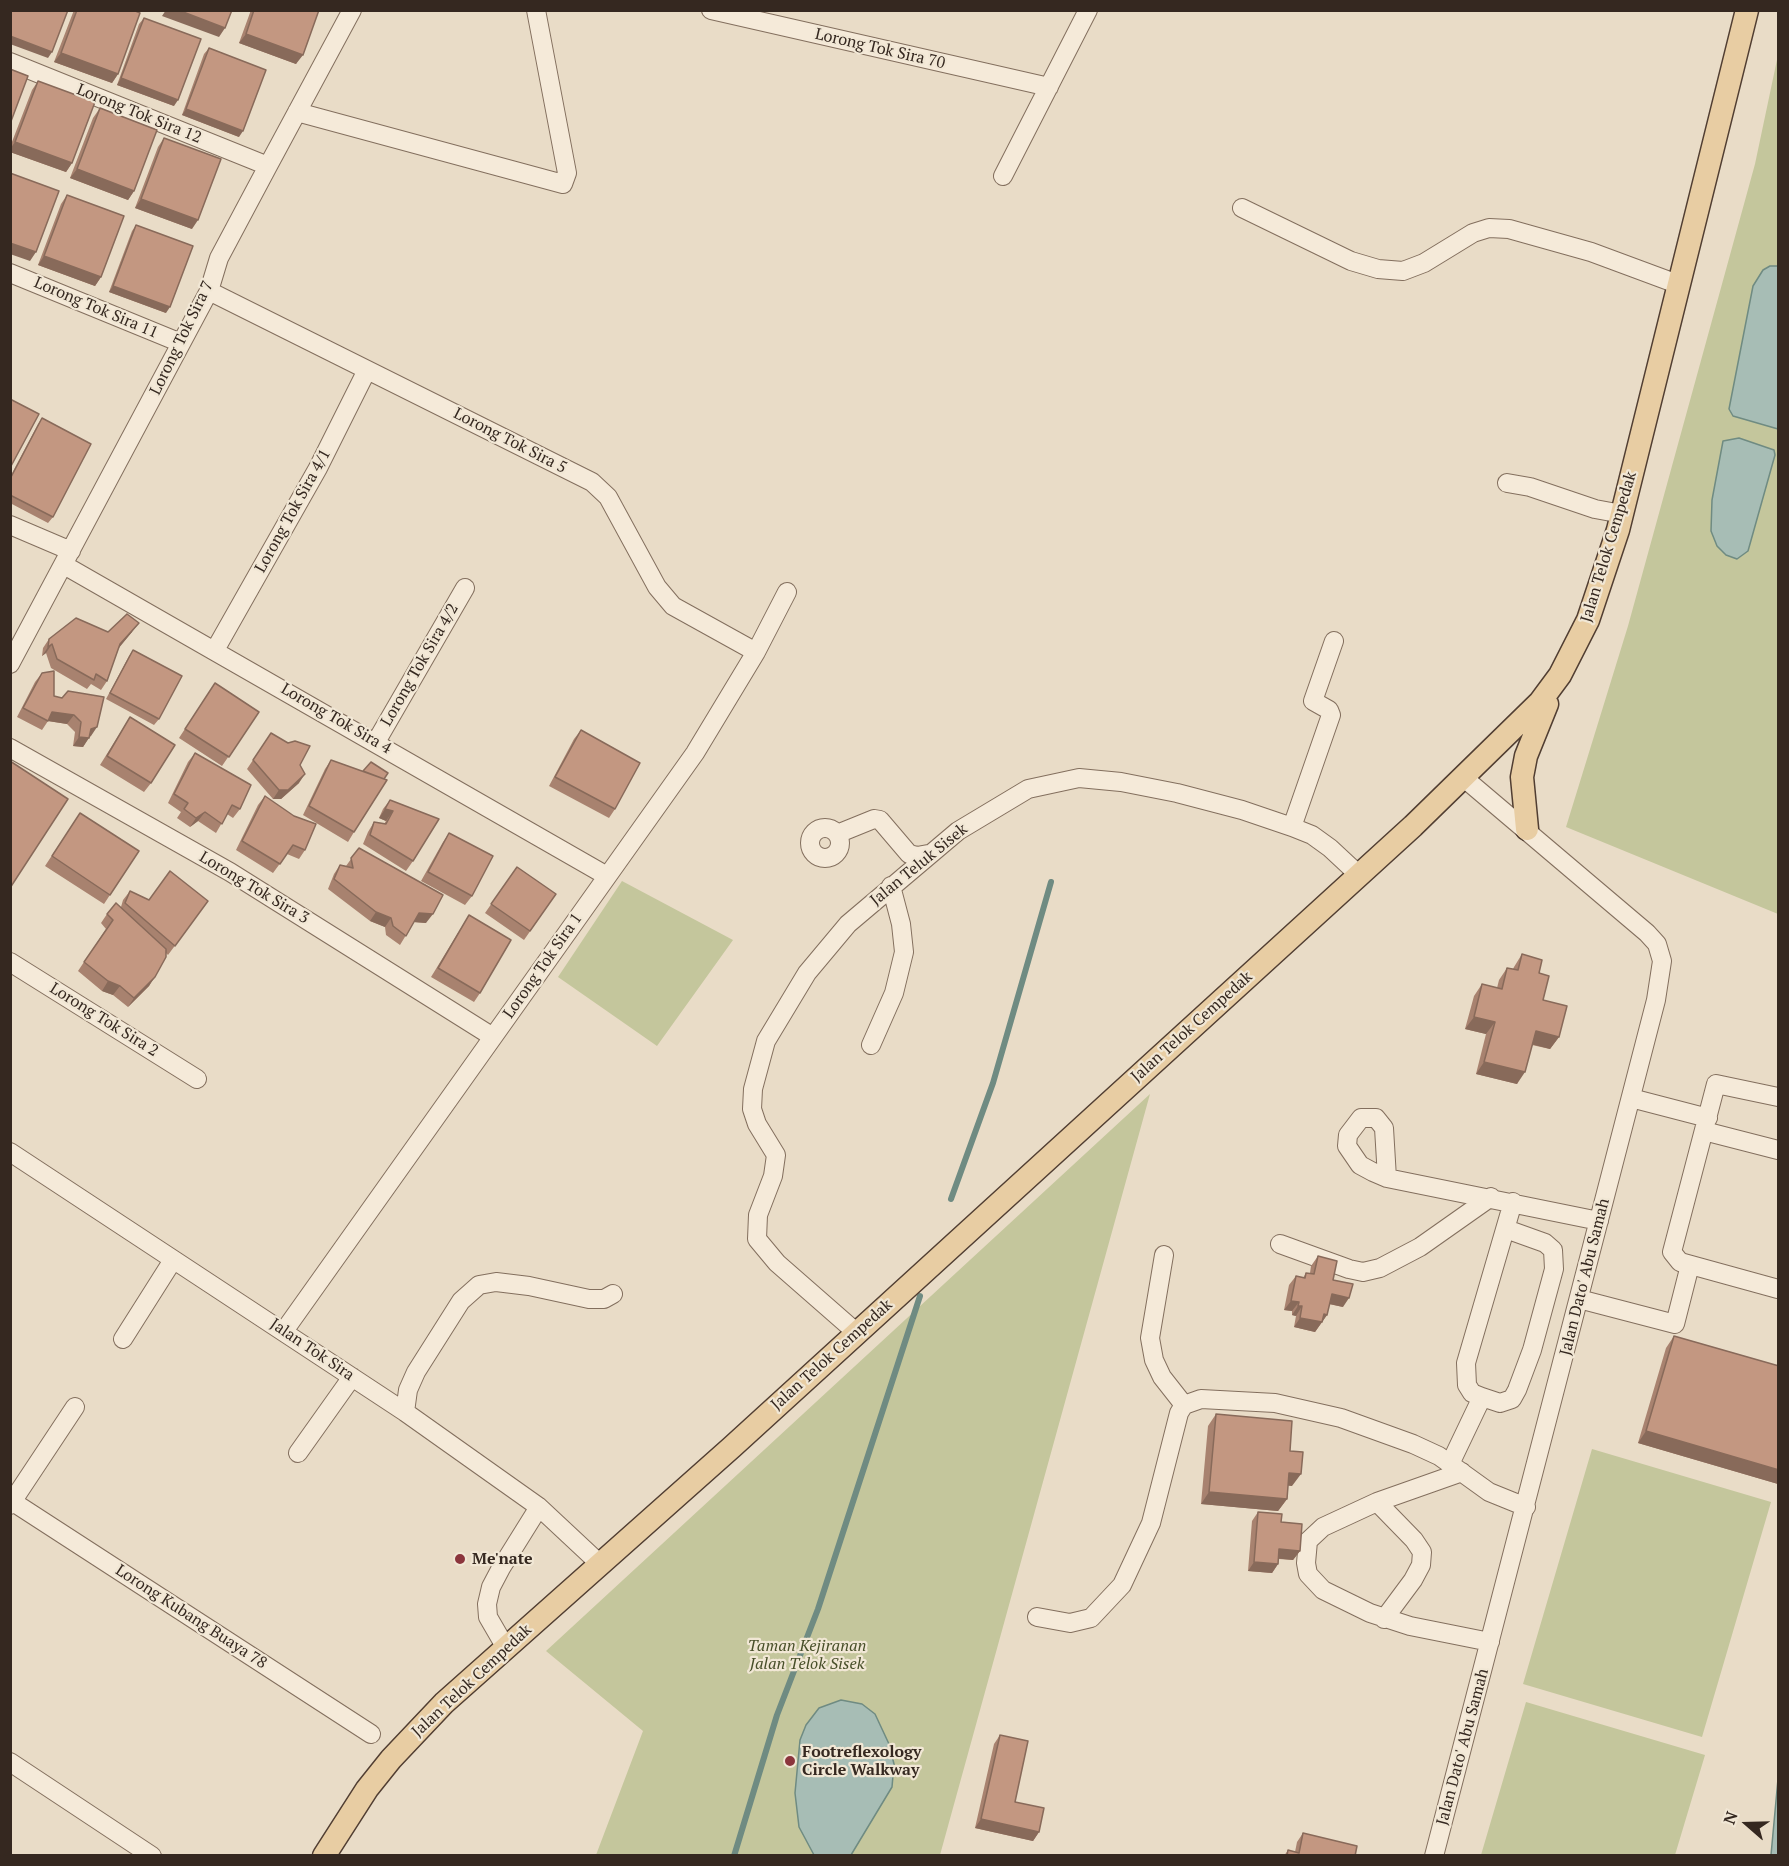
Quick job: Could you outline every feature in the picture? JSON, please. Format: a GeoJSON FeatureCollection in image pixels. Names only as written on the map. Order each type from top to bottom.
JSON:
{"type":"FeatureCollection","features":[{"type":"Feature","properties":{"kind":"main road","name":"Jalan Telok Cempedak"},"geometry":{"type":"LineString","coordinates":[[324,1856],[368,1789],[391,1759],[444,1703],[1359,875],[1521,723],[1560,675],[1588,620],[1622,514],[1747,10]]}},
{"type":"Feature","properties":{"kind":"main road"},"geometry":{"type":"LineString","coordinates":[[1527,829],[1522,777],[1526,756],[1560,675]]}},
{"type":"Feature","properties":{"kind":"street","name":"Lorong Tok Sira 7"},"geometry":{"type":"LineString","coordinates":[[10,664],[209,291],[219,258],[352,10]]}},
{"type":"Feature","properties":{"kind":"street"},"geometry":{"type":"LineString","coordinates":[[297,111],[563,184],[567,173],[536,10]]}},
{"type":"Feature","properties":{"kind":"street","name":"Lorong Tok Sira 70"},"geometry":{"type":"LineString","coordinates":[[711,10],[1048,87]]}},
{"type":"Feature","properties":{"kind":"street"},"geometry":{"type":"LineString","coordinates":[[1003,176],[1089,10]]}},
{"type":"Feature","properties":{"kind":"street","name":"Lorong Tok Sira 12"},"geometry":{"type":"LineString","coordinates":[[10,62],[268,166]]}},
{"type":"Feature","properties":{"kind":"street"},"geometry":{"type":"LineString","coordinates":[[1242,208],[1352,261],[1378,269],[1403,271],[1424,262],[1473,233],[1489,228],[1509,229],[1591,252],[1680,285]]}},
{"type":"Feature","properties":{"kind":"street","name":"Lorong Tok Sira 11"},"geometry":{"type":"LineString","coordinates":[[10,273],[181,344]]}},
{"type":"Feature","properties":{"kind":"street","name":"Lorong Tok Sira 5"},"geometry":{"type":"LineString","coordinates":[[209,291],[592,483],[608,497],[657,587],[674,606],[756,652]]}},
{"type":"Feature","properties":{"kind":"street","name":"Lorong Tok Sira 4/1"},"geometry":{"type":"LineString","coordinates":[[215,650],[318,468],[367,370]]}},
{"type":"Feature","properties":{"kind":"street"},"geometry":{"type":"LineString","coordinates":[[1508,483],[1530,487],[1595,509],[1622,514]]}},
{"type":"Feature","properties":{"kind":"street","name":"Lorong Tok Sira 4"},"geometry":{"type":"LineString","coordinates":[[10,525],[68,558],[215,650],[607,876]]}},
{"type":"Feature","properties":{"kind":"street","name":"Lorong Tok Sira 4/2"},"geometry":{"type":"LineString","coordinates":[[376,742],[465,588]]}},
{"type":"Feature","properties":{"kind":"street","name":"Lorong Tok Sira 1"},"geometry":{"type":"LineString","coordinates":[[284,1331],[695,753],[756,652],[787,592]]}},
{"type":"Feature","properties":{"kind":"street"},"geometry":{"type":"LineString","coordinates":[[1292,827],[1331,715],[1331,712],[1313,702],[1334,641]]}},
{"type":"Feature","properties":{"kind":"street","name":"Lorong Tok Sira 3"},"geometry":{"type":"LineString","coordinates":[[10,748],[230,872],[493,1037]]}},
{"type":"Feature","properties":{"kind":"street","name":"Jalan Teluk Sisek"},"geometry":{"type":"LineString","coordinates":[[856,1332],[777,1263],[757,1239],[758,1215],[776,1164],[776,1155],[757,1124],[752,1108],[753,1089],[766,1041],[807,973],[848,924],[928,854],[958,831],[1028,789],[1079,778],[1121,782],[1177,793],[1242,810],[1292,827],[1312,835],[1359,875]]}},
{"type":"Feature","properties":{"kind":"street","name":"Jalan Dato' Abu Samah"},"geometry":{"type":"LineString","coordinates":[[1434,1856],[1631,1098],[1661,979],[1662,961],[1657,944],[1647,933],[1527,829],[1464,778]]}},
{"type":"Feature","properties":{"kind":"street"},"geometry":{"type":"LineString","coordinates":[[837,834],[874,819],[880,820],[909,854],[928,854]]}},
{"type":"Feature","properties":{"kind":"street"},"geometry":{"type":"LineString","coordinates":[[871,1045],[894,993],[904,952],[901,924],[891,886]]}},
{"type":"Feature","properties":{"kind":"street","name":"Lorong Tok Sira 2"},"geometry":{"type":"LineString","coordinates":[[10,962],[197,1079]]}},
{"type":"Feature","properties":{"kind":"street"},"geometry":{"type":"LineString","coordinates":[[1779,1097],[1716,1084],[1672,1252],[1680,1262],[1779,1289]]}},
{"type":"Feature","properties":{"kind":"street"},"geometry":{"type":"LineString","coordinates":[[1631,1098],[1779,1150]]}},
{"type":"Feature","properties":{"kind":"street","name":"Jalan Tok Sira"},"geometry":{"type":"LineString","coordinates":[[10,1152],[405,1412],[539,1507],[600,1564]]}},
{"type":"Feature","properties":{"kind":"street"},"geometry":{"type":"LineString","coordinates":[[1387,1178],[1491,1197],[1599,1221]]}},
{"type":"Feature","properties":{"kind":"street"},"geometry":{"type":"LineString","coordinates":[[1280,1244],[1363,1272],[1380,1268],[1420,1247],[1491,1197]]}},
{"type":"Feature","properties":{"kind":"street"},"geometry":{"type":"LineString","coordinates":[[1506,1229],[1545,1243],[1553,1250],[1554,1269],[1532,1350],[1517,1390],[1512,1399],[1500,1403],[1472,1393],[1467,1385],[1466,1363],[1513,1202]]}},
{"type":"Feature","properties":{"kind":"street"},"geometry":{"type":"LineString","coordinates":[[1164,1255],[1150,1338],[1154,1360],[1162,1377],[1184,1405]]}},
{"type":"Feature","properties":{"kind":"street"},"geometry":{"type":"LineString","coordinates":[[123,1339],[173,1260]]}},
{"type":"Feature","properties":{"kind":"street"},"geometry":{"type":"LineString","coordinates":[[1579,1299],[1675,1323],[1690,1265]]}},
{"type":"Feature","properties":{"kind":"street"},"geometry":{"type":"LineString","coordinates":[[405,1412],[408,1390],[416,1372],[461,1301],[479,1285],[496,1282],[589,1299],[604,1299],[613,1294]]}},
{"type":"Feature","properties":{"kind":"street"},"geometry":{"type":"LineString","coordinates":[[298,1454],[352,1377]]}},
{"type":"Feature","properties":{"kind":"street"},"geometry":{"type":"LineString","coordinates":[[1482,1397],[1456,1468],[1337,1519],[1315,1533],[1308,1541],[1306,1563],[1308,1574],[1323,1590],[1384,1619],[1490,1642]]}},
{"type":"Feature","properties":{"kind":"street"},"geometry":{"type":"LineString","coordinates":[[1037,1617],[1070,1623],[1091,1618],[1122,1586],[1151,1523],[1179,1413],[1184,1405],[1201,1399],[1275,1403],[1308,1409],[1413,1444],[1456,1468],[1504,1500],[1526,1507]]}},
{"type":"Feature","properties":{"kind":"street"},"geometry":{"type":"LineString","coordinates":[[11,1502],[75,1407]]}},
{"type":"Feature","properties":{"kind":"street","name":"Lorong Kubang Buaya 78"},"geometry":{"type":"LineString","coordinates":[[11,1502],[371,1734]]}},
{"type":"Feature","properties":{"kind":"street"},"geometry":{"type":"LineString","coordinates":[[1377,1502],[1414,1540],[1422,1552],[1421,1565],[1413,1580],[1384,1619]]}},
{"type":"Feature","properties":{"kind":"street"},"geometry":{"type":"LineString","coordinates":[[506,1648],[488,1617],[487,1604],[491,1587],[501,1568],[539,1507]]}},
{"type":"Feature","properties":{"kind":"street"},"geometry":{"type":"LineString","coordinates":[[10,1762],[152,1856]]}},
{"type":"Feature","properties":{"kind":"green space"},"geometry":{"type":"Polygon","coordinates":[[[1778,55],[1778,914],[1566,827],[1628,626],[1755,164],[1778,55]]]}},
{"type":"Feature","properties":{"kind":"green space"},"geometry":{"type":"Polygon","coordinates":[[[622,881],[733,940],[657,1046],[558,977],[622,881]]]}},
{"type":"Feature","properties":{"kind":"green space","name":"Taman Kejiranan Jalan Telok Sisek"},"geometry":{"type":"Polygon","coordinates":[[[1150,1094],[940,1855],[596,1855],[643,1731],[546,1651],[1150,1094]]]}},
{"type":"Feature","properties":{"kind":"green space"},"geometry":{"type":"Polygon","coordinates":[[[1592,1449],[1771,1502],[1702,1737],[1523,1684],[1592,1449]]]}},
{"type":"Feature","properties":{"kind":"green space"},"geometry":{"type":"Polygon","coordinates":[[[1526,1702],[1705,1755],[1675,1855],[1481,1855],[1526,1702]]]}},
{"type":"Feature","properties":{"kind":"water"},"geometry":{"type":"Polygon","coordinates":[[[1770,266],[1778,266],[1778,429],[1733,416],[1729,409],[1753,286],[1763,270],[1770,266]]]}},
{"type":"Feature","properties":{"kind":"water"},"geometry":{"type":"Polygon","coordinates":[[[1739,438],[1774,450],[1775,455],[1748,551],[1737,559],[1726,555],[1717,546],[1711,531],[1712,500],[1723,441],[1739,438]]]}},
{"type":"Feature","properties":{"kind":"water"},"geometry":{"type":"Polygon","coordinates":[[[841,1700],[862,1704],[875,1714],[889,1744],[894,1764],[892,1787],[851,1855],[814,1855],[799,1827],[795,1793],[800,1740],[806,1725],[819,1708],[841,1700]]]}},
{"type":"Feature","properties":{"kind":"water"},"geometry":{"type":"Polygon","coordinates":[[[1778,1779],[1778,1855],[1771,1855],[1778,1779]]]}},
{"type":"Feature","properties":{"kind":"building"},"geometry":{"type":"Polygon","coordinates":[[[10,10],[68,10],[52,52],[10,36],[10,10]]]}},
{"type":"Feature","properties":{"kind":"building"},"geometry":{"type":"Polygon","coordinates":[[[77,10],[133,10],[140,13],[118,74],[61,53],[77,10]]]}},
{"type":"Feature","properties":{"kind":"building"},"geometry":{"type":"Polygon","coordinates":[[[178,10],[232,10],[225,28],[178,10]]]}},
{"type":"Feature","properties":{"kind":"building"},"geometry":{"type":"Polygon","coordinates":[[[254,10],[319,10],[303,55],[246,34],[254,10]]]}},
{"type":"Feature","properties":{"kind":"building"},"geometry":{"type":"Polygon","coordinates":[[[144,18],[201,39],[178,100],[121,78],[144,18]]]}},
{"type":"Feature","properties":{"kind":"building"},"geometry":{"type":"Polygon","coordinates":[[[209,48],[266,70],[243,131],[186,109],[209,48]]]}},
{"type":"Feature","properties":{"kind":"building"},"geometry":{"type":"Polygon","coordinates":[[[10,69],[28,76],[10,124],[10,69]]]}},
{"type":"Feature","properties":{"kind":"building"},"geometry":{"type":"Polygon","coordinates":[[[38,81],[95,102],[72,163],[15,142],[38,81]]]}},
{"type":"Feature","properties":{"kind":"building"},"geometry":{"type":"Polygon","coordinates":[[[100,108],[157,130],[134,191],[77,169],[100,108]]]}},
{"type":"Feature","properties":{"kind":"building"},"geometry":{"type":"Polygon","coordinates":[[[164,138],[221,159],[198,220],[141,199],[164,138]]]}},
{"type":"Feature","properties":{"kind":"building"},"geometry":{"type":"Polygon","coordinates":[[[10,173],[59,191],[36,252],[10,243],[10,173]]]}},
{"type":"Feature","properties":{"kind":"building"},"geometry":{"type":"Polygon","coordinates":[[[67,195],[124,216],[101,277],[44,256],[67,195]]]}},
{"type":"Feature","properties":{"kind":"building"},"geometry":{"type":"Polygon","coordinates":[[[136,225],[193,246],[170,307],[113,286],[136,225]]]}},
{"type":"Feature","properties":{"kind":"building"},"geometry":{"type":"Polygon","coordinates":[[[10,399],[39,414],[10,468],[10,399]]]}},
{"type":"Feature","properties":{"kind":"building"},"geometry":{"type":"Polygon","coordinates":[[[42,418],[91,444],[53,517],[10,495],[10,479],[42,418]]]}},
{"type":"Feature","properties":{"kind":"building"},"geometry":{"type":"Polygon","coordinates":[[[127,614],[139,623],[120,644],[107,681],[96,674],[94,680],[57,659],[52,644],[48,647],[49,639],[76,618],[108,632],[127,614]]]}},
{"type":"Feature","properties":{"kind":"building"},"geometry":{"type":"Polygon","coordinates":[[[133,650],[182,676],[159,719],[110,693],[133,650]]]}},
{"type":"Feature","properties":{"kind":"building"},"geometry":{"type":"Polygon","coordinates":[[[54,671],[54,696],[62,698],[68,691],[104,697],[97,727],[91,729],[89,738],[79,737],[81,722],[74,715],[52,712],[48,721],[23,708],[42,673],[54,671]]]}},
{"type":"Feature","properties":{"kind":"building"},"geometry":{"type":"Polygon","coordinates":[[[215,683],[259,712],[229,757],[185,729],[215,683]]]}},
{"type":"Feature","properties":{"kind":"building"},"geometry":{"type":"Polygon","coordinates":[[[130,717],[175,745],[151,783],[107,756],[130,717]]]}},
{"type":"Feature","properties":{"kind":"building"},"geometry":{"type":"Polygon","coordinates":[[[581,730],[640,763],[615,809],[555,777],[581,730]]]}},
{"type":"Feature","properties":{"kind":"building"},"geometry":{"type":"Polygon","coordinates":[[[271,733],[288,743],[295,741],[310,746],[300,765],[305,774],[288,790],[279,790],[253,760],[271,733]]]}},
{"type":"Feature","properties":{"kind":"building"},"geometry":{"type":"Polygon","coordinates":[[[195,753],[251,785],[240,809],[232,805],[222,824],[205,812],[196,818],[184,809],[188,803],[174,794],[195,753]]]}},
{"type":"Feature","properties":{"kind":"building"},"geometry":{"type":"Polygon","coordinates":[[[331,760],[387,780],[354,832],[309,806],[331,760]]]}},
{"type":"Feature","properties":{"kind":"building"},"geometry":{"type":"Polygon","coordinates":[[[10,761],[68,799],[10,888],[10,761]]]}},
{"type":"Feature","properties":{"kind":"building"},"geometry":{"type":"Polygon","coordinates":[[[371,762],[388,773],[384,779],[363,771],[371,762]]]}},
{"type":"Feature","properties":{"kind":"building"},"geometry":{"type":"Polygon","coordinates":[[[265,796],[294,816],[316,824],[305,850],[293,845],[280,864],[242,841],[265,796]]]}},
{"type":"Feature","properties":{"kind":"building"},"geometry":{"type":"Polygon","coordinates":[[[390,800],[439,819],[413,861],[370,835],[374,822],[386,824],[393,811],[385,809],[390,800]]]}},
{"type":"Feature","properties":{"kind":"building"},"geometry":{"type":"Polygon","coordinates":[[[80,813],[139,851],[110,895],[52,856],[80,813]]]}},
{"type":"Feature","properties":{"kind":"building"},"geometry":{"type":"Polygon","coordinates":[[[449,833],[493,856],[472,896],[428,872],[449,833]]]}},
{"type":"Feature","properties":{"kind":"building"},"geometry":{"type":"Polygon","coordinates":[[[359,848],[443,895],[433,914],[419,913],[406,936],[393,926],[391,918],[376,912],[334,879],[340,865],[353,868],[351,858],[359,848]]]}},
{"type":"Feature","properties":{"kind":"building"},"geometry":{"type":"Polygon","coordinates":[[[517,867],[556,894],[530,931],[491,904],[517,867]]]}},
{"type":"Feature","properties":{"kind":"building"},"geometry":{"type":"Polygon","coordinates":[[[170,871],[208,901],[175,946],[125,903],[130,891],[149,900],[170,871]]]}},
{"type":"Feature","properties":{"kind":"building"},"geometry":{"type":"Polygon","coordinates":[[[116,903],[166,949],[166,957],[155,977],[134,998],[84,962],[113,920],[107,914],[116,903]]]}},
{"type":"Feature","properties":{"kind":"building"},"geometry":{"type":"Polygon","coordinates":[[[469,915],[511,940],[480,993],[438,968],[469,915]]]}},
{"type":"Feature","properties":{"kind":"building"},"geometry":{"type":"Polygon","coordinates":[[[1522,954],[1542,960],[1539,973],[1549,976],[1543,1000],[1567,1006],[1559,1037],[1536,1031],[1525,1072],[1484,1062],[1495,1022],[1474,1017],[1482,984],[1502,989],[1507,968],[1518,970],[1522,954]]]}},
{"type":"Feature","properties":{"kind":"building"},"geometry":{"type":"Polygon","coordinates":[[[1318,1256],[1337,1261],[1333,1280],[1353,1284],[1349,1298],[1332,1294],[1327,1315],[1324,1314],[1322,1322],[1300,1318],[1302,1306],[1298,1306],[1299,1302],[1291,1301],[1296,1276],[1305,1278],[1306,1273],[1314,1274],[1318,1256]]]}},
{"type":"Feature","properties":{"kind":"building"},"geometry":{"type":"Polygon","coordinates":[[[1674,1336],[1779,1366],[1779,1470],[1646,1431],[1674,1336]]]}},
{"type":"Feature","properties":{"kind":"building"},"geometry":{"type":"Polygon","coordinates":[[[1216,1414],[1292,1421],[1290,1451],[1303,1452],[1301,1474],[1289,1473],[1287,1499],[1209,1492],[1216,1414]]]}},
{"type":"Feature","properties":{"kind":"building"},"geometry":{"type":"Polygon","coordinates":[[[1258,1512],[1282,1514],[1281,1522],[1302,1524],[1300,1551],[1279,1549],[1278,1564],[1254,1562],[1258,1512]]]}},
{"type":"Feature","properties":{"kind":"building"},"geometry":{"type":"Polygon","coordinates":[[[1000,1735],[1028,1741],[1015,1802],[1044,1808],[1039,1832],[981,1819],[1000,1735]]]}},
{"type":"Feature","properties":{"kind":"building"},"geometry":{"type":"Polygon","coordinates":[[[1303,1833],[1357,1846],[1355,1856],[1287,1856],[1288,1850],[1299,1853],[1303,1833]]]}},
{"type":"Feature","properties":{"kind":"waterway"},"geometry":{"type":"LineString","coordinates":[[951,1199],[993,1083],[1051,882]]}},
{"type":"Feature","properties":{"kind":"waterway"},"geometry":{"type":"LineString","coordinates":[[734,1856],[777,1715],[818,1609],[920,1296]]}},
{"type":"Feature","properties":{"kind":"place","name":"Me'nate"},"geometry":{"type":"Point","coordinates":[460,1559]}},
{"type":"Feature","properties":{"kind":"place","name":"Footreflexology Circle Walkway"},"geometry":{"type":"Point","coordinates":[790,1761]}}]}
